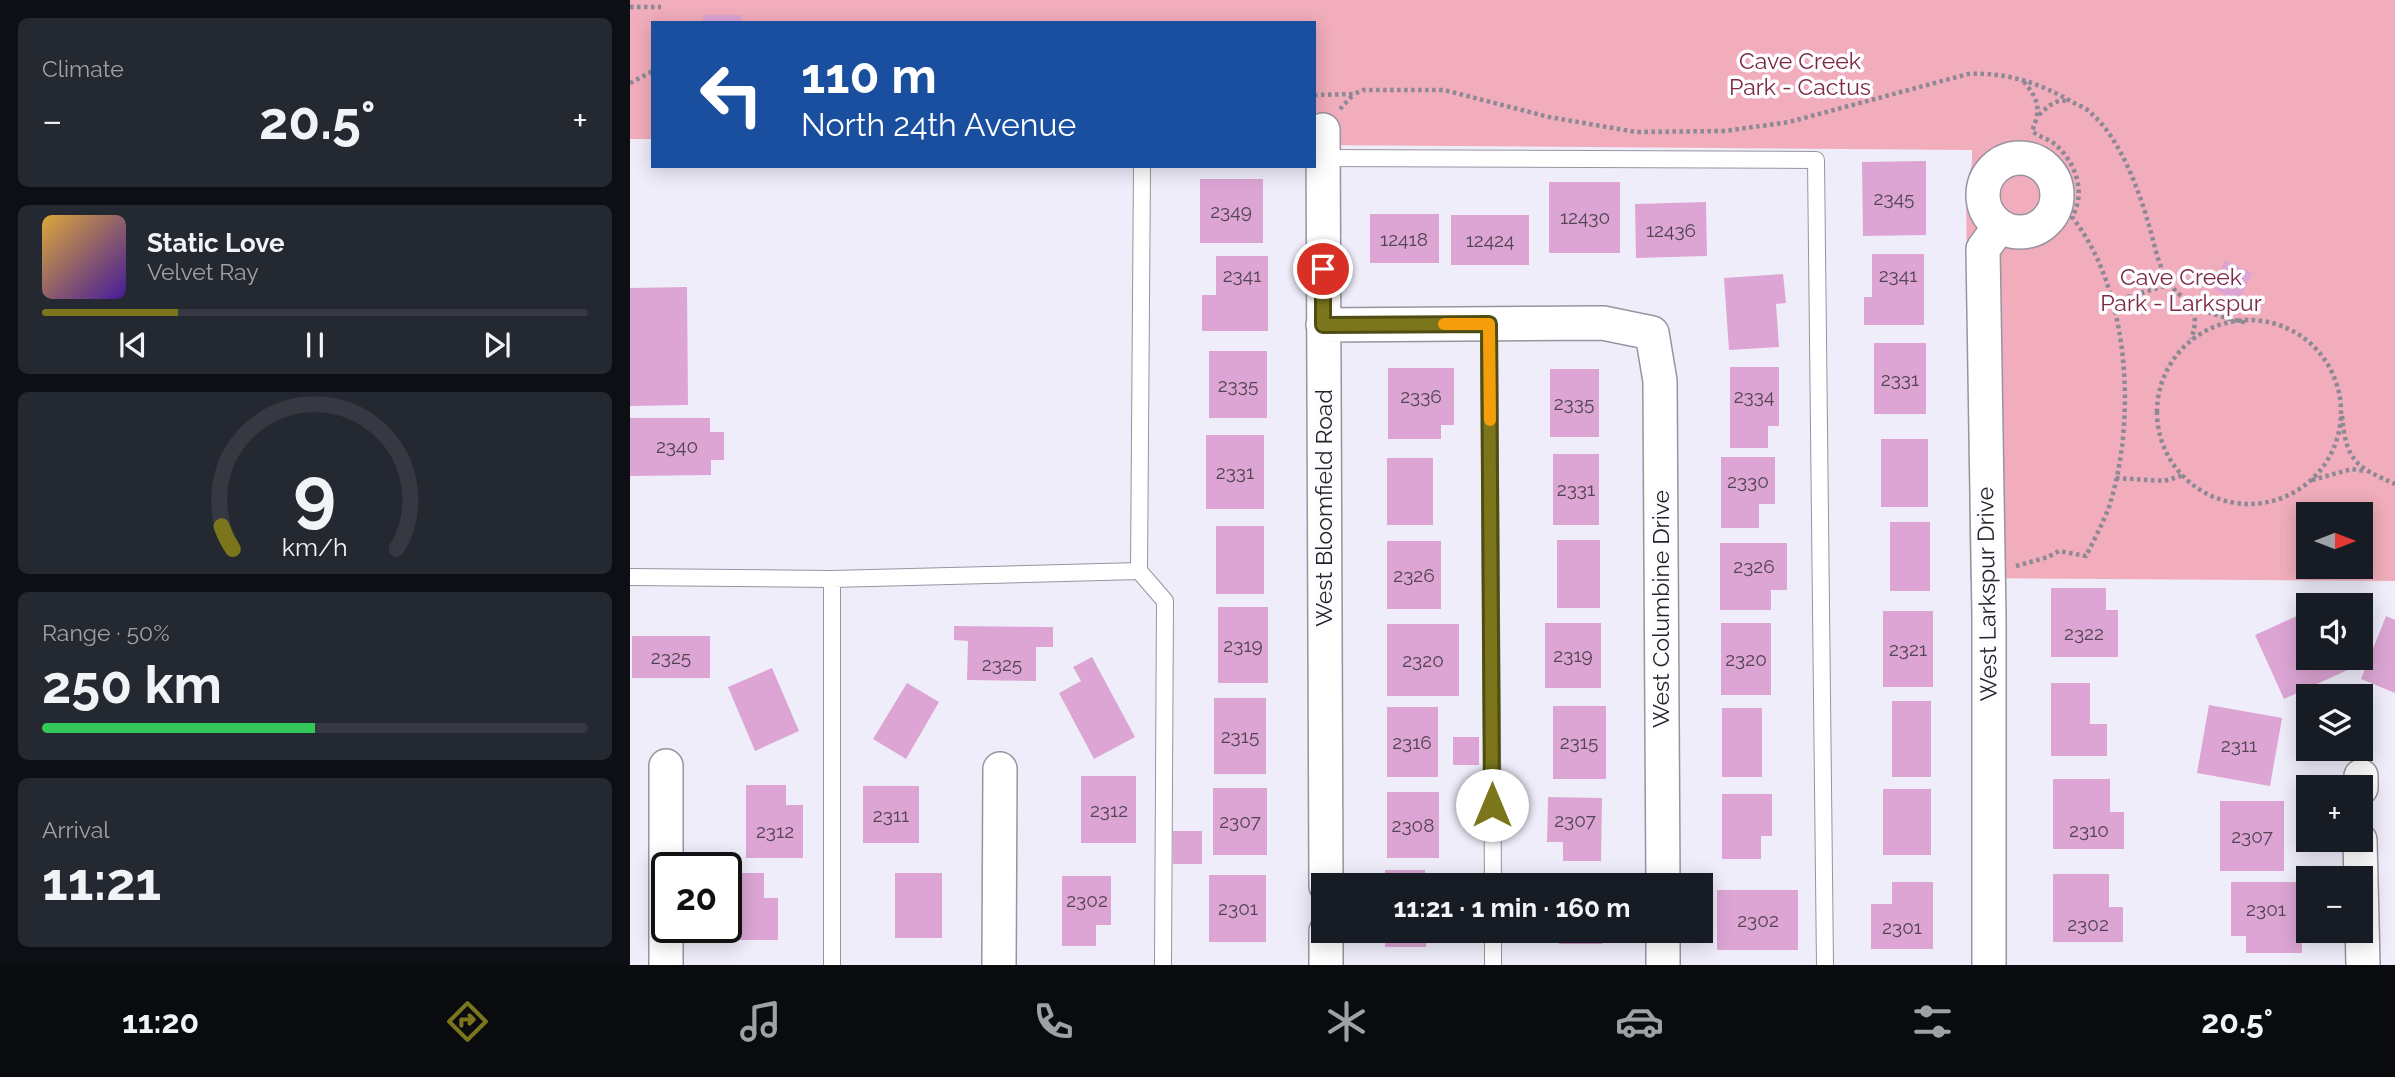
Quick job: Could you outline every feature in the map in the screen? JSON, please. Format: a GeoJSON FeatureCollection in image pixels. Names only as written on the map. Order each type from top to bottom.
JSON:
{"type":"FeatureCollection","features":[{"type":"Feature","properties":{"kind":"street","name":"West Bloomfield Road"},"geometry":{"type":"LineString","coordinates":[[1320,148],[1326,873]]}},
{"type":"Feature","properties":{"kind":"street","name":"West Larkspur Drive"},"geometry":{"type":"LineString","coordinates":[[1989,965],[1988,569],[1983,249],[1999,228]]}},
{"type":"Feature","properties":{"kind":"street","name":"West Columbine Drive"},"geometry":{"type":"LineString","coordinates":[[1489,324],[1603,323],[1652,333],[1660,381],[1662,873]]}},
{"type":"Feature","properties":{"kind":"street"},"geometry":{"type":"LineString","coordinates":[[1323,325],[1489,324]]}},
{"type":"Feature","properties":{"kind":"street"},"geometry":{"type":"LineString","coordinates":[[666,766],[666,965]]}},
{"type":"Feature","properties":{"kind":"street"},"geometry":{"type":"LineString","coordinates":[[999,965],[1000,769]]}},
{"type":"Feature","properties":{"kind":"street"},"geometry":{"type":"LineString","coordinates":[[2360,852],[2363,965]]}},
{"type":"Feature","properties":{"kind":"street"},"geometry":{"type":"LineString","coordinates":[[1326,943],[1326,965]]}},
{"type":"Feature","properties":{"kind":"street"},"geometry":{"type":"LineString","coordinates":[[1663,943],[1663,965]]}},
{"type":"Feature","properties":{"kind":"lane"},"geometry":{"type":"LineString","coordinates":[[1320,148],[1816,160],[1825,965]]}},
{"type":"Feature","properties":{"kind":"lane"},"geometry":{"type":"LineString","coordinates":[[1142,168],[1139,571],[1165,601],[1163,965]]}},
{"type":"Feature","properties":{"kind":"lane"},"geometry":{"type":"LineString","coordinates":[[1489,324],[1493,873]]}},
{"type":"Feature","properties":{"kind":"lane"},"geometry":{"type":"LineString","coordinates":[[630,577],[832,579],[1139,571]]}},
{"type":"Feature","properties":{"kind":"lane"},"geometry":{"type":"LineString","coordinates":[[832,579],[832,965]]}},
{"type":"Feature","properties":{"kind":"lane"},"geometry":{"type":"LineString","coordinates":[[1493,943],[1493,965]]}},
{"type":"Feature","properties":{"kind":"path"},"geometry":{"type":"LineString","coordinates":[[630,8],[661,7]]}},
{"type":"Feature","properties":{"kind":"path"},"geometry":{"type":"LineString","coordinates":[[630,83],[651,72]]}},
{"type":"Feature","properties":{"kind":"path"},"geometry":{"type":"LineString","coordinates":[[1988,569],[2017,566],[2059,551],[2087,556],[2108,507],[2116,478],[2125,398],[2120,339],[2113,301],[2087,237],[2071,216],[2078,206],[2077,177],[2066,155],[2032,131],[2038,116],[2038,104],[2025,82],[2010,76]]}},
{"type":"Feature","properties":{"kind":"path"},"geometry":{"type":"LineString","coordinates":[[2038,116],[2049,105],[2061,100],[2073,103]]}},
{"type":"Feature","properties":{"kind":"path"},"geometry":{"type":"LineString","coordinates":[[2113,301],[2171,284]]}},
{"type":"Feature","properties":{"kind":"path"},"geometry":{"type":"LineString","coordinates":[[2179,295],[2193,310],[2197,323],[2190,342]]}},
{"type":"Feature","properties":{"kind":"path"},"geometry":{"type":"LineString","coordinates":[[2342,407],[2337,439],[2331,454],[2312,480],[2295,492],[2265,503],[2239,504],[2208,495],[2176,470],[2161,441],[2157,421],[2159,389],[2173,358],[2196,335],[2217,324],[2280,324],[2302,335],[2325,358],[2338,387],[2342,407],[2344,430],[2349,450],[2355,462],[2368,472]]}},
{"type":"Feature","properties":{"kind":"path"},"geometry":{"type":"LineString","coordinates":[[2312,480],[2352,469],[2368,472],[2395,484]]}},
{"type":"Feature","properties":{"kind":"path"},"geometry":{"type":"LineString","coordinates":[[2116,478],[2164,481],[2183,475]]}},
{"type":"Feature","properties":{"kind":"green space","name":"Cave Creek Park - Larkspur"},"geometry":{"type":"Polygon","coordinates":[[[630,0],[2395,0],[2395,581],[1970,578],[1966,185],[1972,164],[1972,150],[1316,145],[1316,21],[651,21],[651,139],[630,139],[630,0]]]}},
{"type":"Feature","properties":{"kind":"building"},"geometry":{"type":"Polygon","coordinates":[[[703,15],[741,15],[741,21],[703,21],[703,15]]]}},
{"type":"Feature","properties":{"kind":"building"},"geometry":{"type":"Polygon","coordinates":[[[1926,161],[1926,235],[1863,236],[1862,162],[1926,161]]]}},
{"type":"Feature","properties":{"kind":"building"},"geometry":{"type":"Polygon","coordinates":[[[1200,179],[1263,179],[1263,243],[1200,243],[1200,179]]]}},
{"type":"Feature","properties":{"kind":"building"},"geometry":{"type":"Polygon","coordinates":[[[1549,182],[1620,182],[1620,253],[1549,253],[1549,182]]]}},
{"type":"Feature","properties":{"kind":"building"},"geometry":{"type":"Polygon","coordinates":[[[1706,202],[1707,256],[1636,258],[1635,204],[1706,202]]]}},
{"type":"Feature","properties":{"kind":"building"},"geometry":{"type":"Polygon","coordinates":[[[1370,214],[1439,214],[1439,263],[1370,263],[1370,214]]]}},
{"type":"Feature","properties":{"kind":"building"},"geometry":{"type":"Polygon","coordinates":[[[1451,215],[1529,215],[1529,265],[1451,265],[1451,215]]]}},
{"type":"Feature","properties":{"kind":"building"},"geometry":{"type":"Polygon","coordinates":[[[1872,254],[1924,254],[1924,325],[1864,325],[1864,297],[1872,297],[1872,254]]]}},
{"type":"Feature","properties":{"kind":"building"},"geometry":{"type":"Polygon","coordinates":[[[1216,256],[1268,256],[1268,331],[1202,331],[1202,295],[1216,295],[1216,256]]]}},
{"type":"Feature","properties":{"kind":"building"},"geometry":{"type":"Polygon","coordinates":[[[2225,260],[2252,273],[2239,301],[2212,288],[2225,260]]]}},
{"type":"Feature","properties":{"kind":"building"},"geometry":{"type":"Polygon","coordinates":[[[1783,274],[1786,303],[1776,304],[1779,347],[1729,350],[1724,278],[1783,274]]]}},
{"type":"Feature","properties":{"kind":"building"},"geometry":{"type":"Polygon","coordinates":[[[687,287],[688,405],[630,406],[630,288],[687,287]]]}},
{"type":"Feature","properties":{"kind":"building"},"geometry":{"type":"Polygon","coordinates":[[[1874,343],[1926,343],[1926,414],[1874,414],[1874,343]]]}},
{"type":"Feature","properties":{"kind":"building"},"geometry":{"type":"Polygon","coordinates":[[[1209,351],[1267,351],[1267,418],[1209,418],[1209,351]]]}},
{"type":"Feature","properties":{"kind":"building"},"geometry":{"type":"Polygon","coordinates":[[[1730,367],[1779,367],[1779,426],[1768,426],[1768,448],[1730,448],[1730,367]]]}},
{"type":"Feature","properties":{"kind":"building"},"geometry":{"type":"Polygon","coordinates":[[[1388,368],[1454,368],[1454,425],[1441,425],[1441,439],[1388,439],[1388,368]]]}},
{"type":"Feature","properties":{"kind":"building"},"geometry":{"type":"Polygon","coordinates":[[[1550,369],[1599,369],[1599,437],[1550,437],[1550,369]]]}},
{"type":"Feature","properties":{"kind":"building"},"geometry":{"type":"Polygon","coordinates":[[[630,418],[710,418],[710,432],[724,432],[724,460],[711,460],[711,475],[630,476],[630,418]]]}},
{"type":"Feature","properties":{"kind":"building"},"geometry":{"type":"Polygon","coordinates":[[[1206,435],[1264,435],[1264,509],[1206,509],[1206,435]]]}},
{"type":"Feature","properties":{"kind":"building"},"geometry":{"type":"Polygon","coordinates":[[[1881,439],[1928,439],[1928,507],[1881,507],[1881,439]]]}},
{"type":"Feature","properties":{"kind":"building"},"geometry":{"type":"Polygon","coordinates":[[[1553,454],[1599,454],[1599,525],[1553,525],[1553,454]]]}},
{"type":"Feature","properties":{"kind":"building"},"geometry":{"type":"Polygon","coordinates":[[[1721,457],[1775,457],[1775,504],[1759,504],[1759,528],[1721,528],[1721,457]]]}},
{"type":"Feature","properties":{"kind":"building"},"geometry":{"type":"Polygon","coordinates":[[[1387,458],[1433,458],[1433,525],[1387,525],[1387,458]]]}},
{"type":"Feature","properties":{"kind":"building"},"geometry":{"type":"Polygon","coordinates":[[[1890,522],[1930,522],[1930,591],[1890,591],[1890,522]]]}},
{"type":"Feature","properties":{"kind":"building"},"geometry":{"type":"Polygon","coordinates":[[[1216,526],[1264,526],[1264,594],[1216,594],[1216,526]]]}},
{"type":"Feature","properties":{"kind":"building"},"geometry":{"type":"Polygon","coordinates":[[[1557,540],[1600,540],[1600,608],[1557,608],[1557,540]]]}},
{"type":"Feature","properties":{"kind":"building"},"geometry":{"type":"Polygon","coordinates":[[[1387,541],[1441,541],[1441,609],[1387,609],[1387,541]]]}},
{"type":"Feature","properties":{"kind":"building"},"geometry":{"type":"Polygon","coordinates":[[[1720,543],[1787,543],[1787,590],[1771,590],[1771,610],[1720,610],[1720,543]]]}},
{"type":"Feature","properties":{"kind":"building"},"geometry":{"type":"Polygon","coordinates":[[[2051,588],[2106,588],[2106,610],[2118,610],[2118,657],[2051,657],[2051,588]]]}},
{"type":"Feature","properties":{"kind":"building"},"geometry":{"type":"Polygon","coordinates":[[[1218,607],[1268,607],[1268,683],[1218,683],[1218,607]]]}},
{"type":"Feature","properties":{"kind":"building"},"geometry":{"type":"Polygon","coordinates":[[[1883,611],[1933,611],[1933,687],[1883,687],[1883,611]]]}},
{"type":"Feature","properties":{"kind":"building"},"geometry":{"type":"Polygon","coordinates":[[[2296,616],[2296,670],[2348,670],[2317,684],[2296,684],[2296,694],[2284,699],[2255,635],[2296,616]]]}},
{"type":"Feature","properties":{"kind":"building"},"geometry":{"type":"Polygon","coordinates":[[[2386,616],[2395,620],[2395,693],[2361,679],[2365,670],[2373,670],[2373,649],[2386,616]]]}},
{"type":"Feature","properties":{"kind":"building"},"geometry":{"type":"Polygon","coordinates":[[[1545,623],[1601,623],[1601,688],[1545,688],[1545,623]]]}},
{"type":"Feature","properties":{"kind":"building"},"geometry":{"type":"Polygon","coordinates":[[[1721,623],[1771,623],[1771,695],[1721,695],[1721,623]]]}},
{"type":"Feature","properties":{"kind":"building"},"geometry":{"type":"Polygon","coordinates":[[[1387,624],[1459,624],[1459,696],[1387,696],[1387,624]]]}},
{"type":"Feature","properties":{"kind":"building"},"geometry":{"type":"Polygon","coordinates":[[[954,626],[1053,627],[1053,647],[1036,647],[1036,681],[967,680],[968,641],[954,640],[954,626]]]}},
{"type":"Feature","properties":{"kind":"building"},"geometry":{"type":"Polygon","coordinates":[[[632,636],[710,636],[710,678],[632,678],[632,636]]]}},
{"type":"Feature","properties":{"kind":"building"},"geometry":{"type":"Polygon","coordinates":[[[1092,657],[1135,737],[1094,759],[1059,693],[1081,681],[1073,667],[1092,657]]]}},
{"type":"Feature","properties":{"kind":"building"},"geometry":{"type":"Polygon","coordinates":[[[772,668],[799,731],[755,751],[728,687],[772,668]]]}},
{"type":"Feature","properties":{"kind":"building"},"geometry":{"type":"Polygon","coordinates":[[[907,683],[939,702],[906,759],[873,739],[907,683]]]}},
{"type":"Feature","properties":{"kind":"building"},"geometry":{"type":"Polygon","coordinates":[[[2051,683],[2090,683],[2090,724],[2107,724],[2107,756],[2051,756],[2051,683]]]}},
{"type":"Feature","properties":{"kind":"building"},"geometry":{"type":"Polygon","coordinates":[[[1214,698],[1266,698],[1266,774],[1214,774],[1214,698]]]}},
{"type":"Feature","properties":{"kind":"building"},"geometry":{"type":"Polygon","coordinates":[[[1892,701],[1931,701],[1931,777],[1892,777],[1892,701]]]}},
{"type":"Feature","properties":{"kind":"building"},"geometry":{"type":"Polygon","coordinates":[[[2209,705],[2282,718],[2270,786],[2197,773],[2209,705]]]}},
{"type":"Feature","properties":{"kind":"building"},"geometry":{"type":"Polygon","coordinates":[[[1553,706],[1606,706],[1606,779],[1553,779],[1553,706]]]}},
{"type":"Feature","properties":{"kind":"building"},"geometry":{"type":"Polygon","coordinates":[[[1387,707],[1438,707],[1438,777],[1387,777],[1387,707]]]}},
{"type":"Feature","properties":{"kind":"building"},"geometry":{"type":"Polygon","coordinates":[[[1722,708],[1762,708],[1762,777],[1722,777],[1722,708]]]}},
{"type":"Feature","properties":{"kind":"building"},"geometry":{"type":"Polygon","coordinates":[[[1453,737],[1479,737],[1479,765],[1453,765],[1453,737]]]}},
{"type":"Feature","properties":{"kind":"building"},"geometry":{"type":"Polygon","coordinates":[[[1081,776],[1136,776],[1136,843],[1081,843],[1081,776]]]}},
{"type":"Feature","properties":{"kind":"building"},"geometry":{"type":"Polygon","coordinates":[[[2053,779],[2110,779],[2110,812],[2124,812],[2124,849],[2053,849],[2053,779]]]}},
{"type":"Feature","properties":{"kind":"building"},"geometry":{"type":"Polygon","coordinates":[[[746,785],[786,785],[786,805],[803,805],[803,858],[746,858],[746,785]]]}},
{"type":"Feature","properties":{"kind":"building"},"geometry":{"type":"Polygon","coordinates":[[[863,786],[919,786],[919,843],[863,843],[863,786]]]}},
{"type":"Feature","properties":{"kind":"building"},"geometry":{"type":"Polygon","coordinates":[[[1213,788],[1267,788],[1267,855],[1213,855],[1213,788]]]}},
{"type":"Feature","properties":{"kind":"building"},"geometry":{"type":"Polygon","coordinates":[[[1883,789],[1931,789],[1931,855],[1883,855],[1883,789]]]}},
{"type":"Feature","properties":{"kind":"building"},"geometry":{"type":"Polygon","coordinates":[[[1387,792],[1439,792],[1439,858],[1387,858],[1387,792]]]}},
{"type":"Feature","properties":{"kind":"building"},"geometry":{"type":"Polygon","coordinates":[[[1722,794],[1772,794],[1772,836],[1761,836],[1761,859],[1722,859],[1722,794]]]}},
{"type":"Feature","properties":{"kind":"building"},"geometry":{"type":"Polygon","coordinates":[[[1548,797],[1602,798],[1601,861],[1563,861],[1563,842],[1547,842],[1548,797]]]}},
{"type":"Feature","properties":{"kind":"building"},"geometry":{"type":"Polygon","coordinates":[[[2220,801],[2284,801],[2284,871],[2220,871],[2220,801]]]}},
{"type":"Feature","properties":{"kind":"building"},"geometry":{"type":"Polygon","coordinates":[[[1173,831],[1202,831],[1202,864],[1173,864],[1173,831]]]}},
{"type":"Feature","properties":{"kind":"building"},"geometry":{"type":"Polygon","coordinates":[[[1385,870],[1425,870],[1425,873],[1385,873],[1385,870]]]}},
{"type":"Feature","properties":{"kind":"building"},"geometry":{"type":"Polygon","coordinates":[[[742,873],[764,873],[764,898],[778,898],[778,940],[742,940],[742,873]]]}},
{"type":"Feature","properties":{"kind":"building"},"geometry":{"type":"Polygon","coordinates":[[[895,873],[942,873],[942,938],[895,938],[895,873]]]}},
{"type":"Feature","properties":{"kind":"building"},"geometry":{"type":"Polygon","coordinates":[[[2053,874],[2109,874],[2109,907],[2123,907],[2123,942],[2053,942],[2053,874]]]}},
{"type":"Feature","properties":{"kind":"building"},"geometry":{"type":"Polygon","coordinates":[[[1209,875],[1266,875],[1266,942],[1209,942],[1209,875]]]}},
{"type":"Feature","properties":{"kind":"building"},"geometry":{"type":"Polygon","coordinates":[[[1062,876],[1111,876],[1111,925],[1096,925],[1096,946],[1062,946],[1062,876]]]}},
{"type":"Feature","properties":{"kind":"building"},"geometry":{"type":"Polygon","coordinates":[[[1892,882],[1933,882],[1933,949],[1871,949],[1871,904],[1892,904],[1892,882]]]}},
{"type":"Feature","properties":{"kind":"building"},"geometry":{"type":"Polygon","coordinates":[[[2231,882],[2296,882],[2296,943],[2302,943],[2302,953],[2246,953],[2246,936],[2231,936],[2231,882]]]}},
{"type":"Feature","properties":{"kind":"building"},"geometry":{"type":"Polygon","coordinates":[[[1717,890],[1798,890],[1798,950],[1717,950],[1717,890]]]}},
{"type":"Feature","properties":{"kind":"building"},"geometry":{"type":"Polygon","coordinates":[[[1385,943],[1426,943],[1426,947],[1385,947],[1385,943]]]}},
{"type":"Feature","properties":{"kind":"building"},"geometry":{"type":"Polygon","coordinates":[[[1559,943],[1602,943],[1602,944],[1559,943]]]}},
{"type":"Feature","properties":{"kind":"slow traffic"},"geometry":{"type":"LineString","coordinates":[[1444,324],[1489,324],[1490,420]]}},
{"type":"Feature","properties":{"kind":"route"},"geometry":{"type":"LineString","coordinates":[[1323,269],[1323,325],[1489,324],[1492,805]]}},
{"type":"Feature","properties":{"kind":"park label","name":"Cave Creek Park - Cactus"},"geometry":{"type":"Point","coordinates":[1800,74]}}]}
